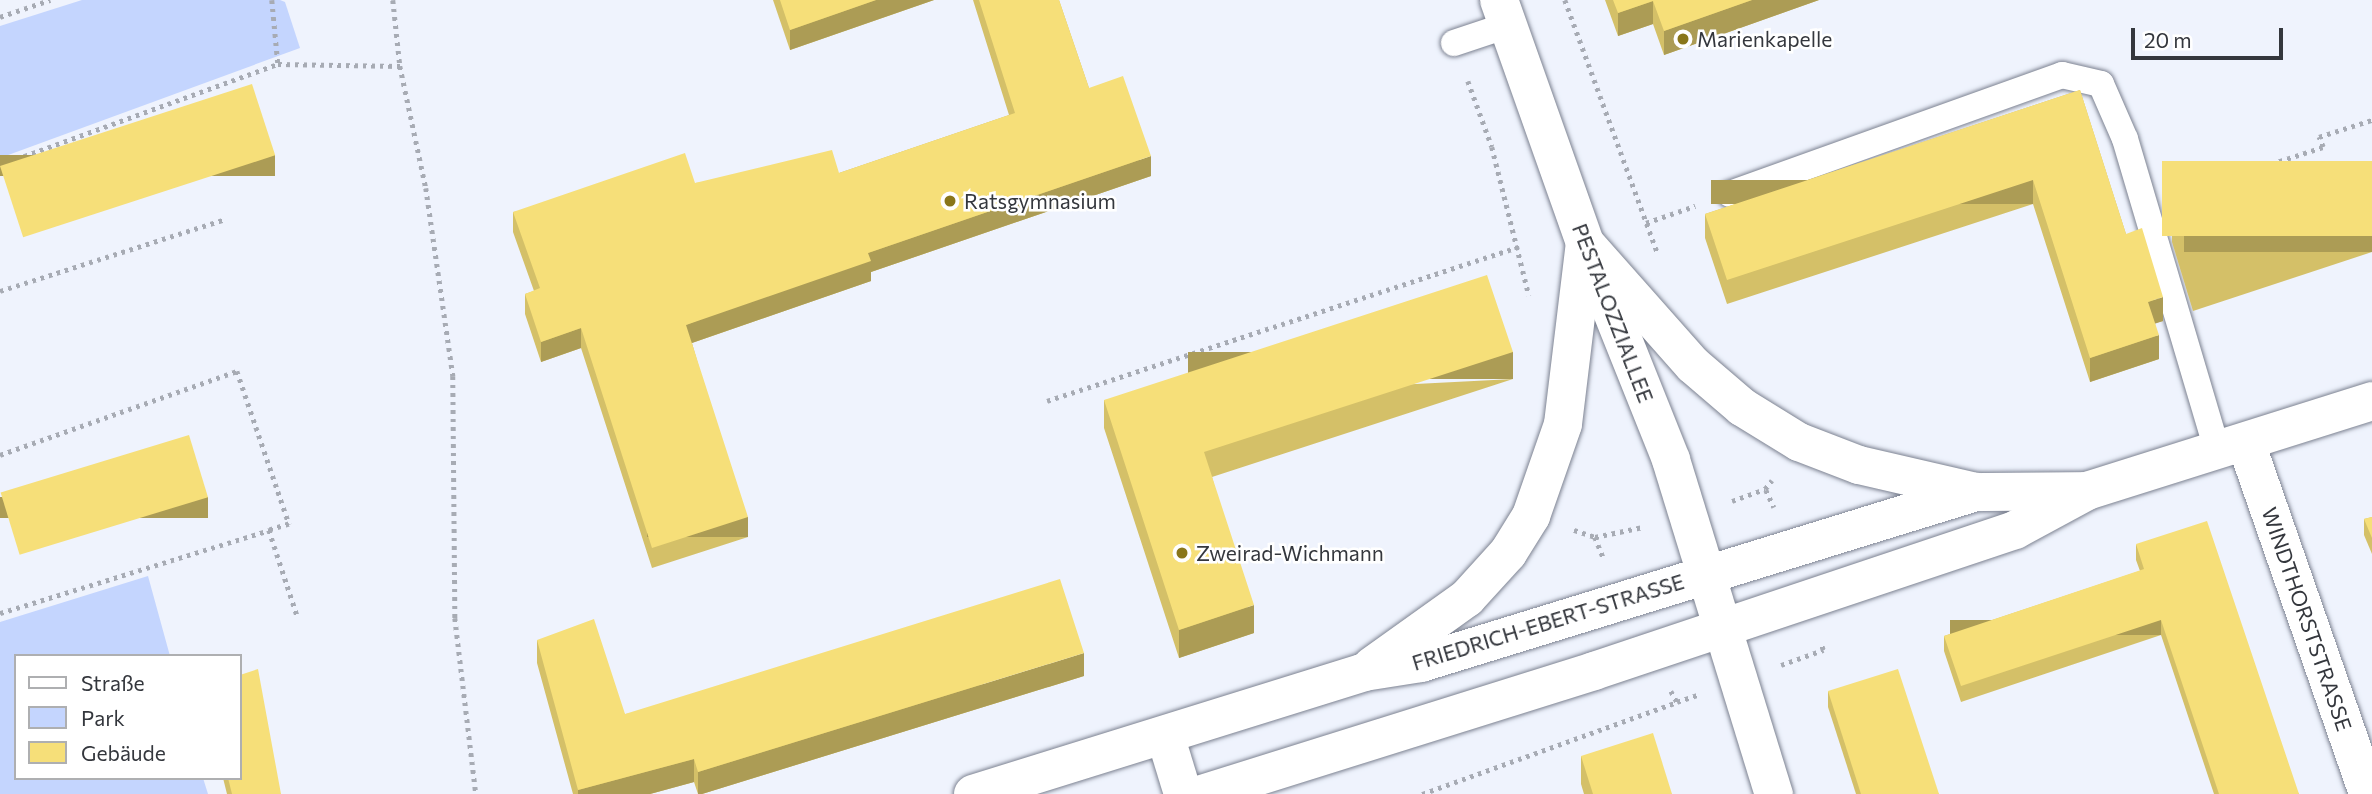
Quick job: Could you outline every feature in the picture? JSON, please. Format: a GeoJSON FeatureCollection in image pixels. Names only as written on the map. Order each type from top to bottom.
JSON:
{"type":"FeatureCollection","features":[{"type":"Feature","properties":{"kind":"street","name":"PESTALOZZIALLEE"},"geometry":{"type":"LineString","coordinates":[[1503,12],[1585,243],[1671,460],[1774,794]]}},
{"type":"Feature","properties":{"kind":"street"},"geometry":{"type":"LineString","coordinates":[[1585,243],[1693,365],[1742,407],[1799,442],[1859,465],[1976,492]]}},
{"type":"Feature","properties":{"kind":"street"},"geometry":{"type":"LineString","coordinates":[[1364,672],[1467,598],[1508,553],[1531,516],[1563,424],[1585,243]]}},
{"type":"Feature","properties":{"kind":"street","name":"FRIEDRICH-EBERT-STRASSE"},"geometry":{"type":"LineString","coordinates":[[1202,794],[1605,668],[2015,530],[2087,491],[2232,448],[2372,401]]}},
{"type":"Feature","properties":{"kind":"street","name":"WINDTHORSTSTRASSE"},"geometry":{"type":"LineString","coordinates":[[2232,448],[2368,794]]}},
{"type":"Feature","properties":{"kind":"street","name":"FRIEDRICH-EBERT-STRASSE"},"geometry":{"type":"LineString","coordinates":[[973,794],[1364,672],[1420,663],[1976,492],[2087,491]]}},
{"type":"Feature","properties":{"kind":"street"},"geometry":{"type":"LineString","coordinates":[[1165,736],[1184,794]]}},
{"type":"Feature","properties":{"kind":"lane"},"geometry":{"type":"LineString","coordinates":[[1454,43],[1503,12]]}},
{"type":"Feature","properties":{"kind":"lane"},"geometry":{"type":"LineString","coordinates":[[1730,194],[2062,75],[2101,84],[2125,139],[2144,205],[2232,448]]}},
{"type":"Feature","properties":{"kind":"path"},"geometry":{"type":"LineString","coordinates":[[0,17],[50,0]]}},
{"type":"Feature","properties":{"kind":"path"},"geometry":{"type":"LineString","coordinates":[[272,0],[278,64]]}},
{"type":"Feature","properties":{"kind":"path"},"geometry":{"type":"LineString","coordinates":[[393,0],[400,65],[426,188],[453,376],[456,618],[476,794]]}},
{"type":"Feature","properties":{"kind":"path"},"geometry":{"type":"LineString","coordinates":[[1565,0],[1660,259]]}},
{"type":"Feature","properties":{"kind":"path"},"geometry":{"type":"LineString","coordinates":[[1454,43],[1492,147],[1519,247],[1531,309]]}},
{"type":"Feature","properties":{"kind":"path"},"geometry":{"type":"LineString","coordinates":[[0,165],[278,64],[400,65]]}},
{"type":"Feature","properties":{"kind":"path"},"geometry":{"type":"LineString","coordinates":[[2144,205],[2323,147],[2319,137],[2372,120]]}},
{"type":"Feature","properties":{"kind":"path"},"geometry":{"type":"LineString","coordinates":[[1646,223],[1730,194]]}},
{"type":"Feature","properties":{"kind":"path"},"geometry":{"type":"LineString","coordinates":[[0,291],[223,220]]}},
{"type":"Feature","properties":{"kind":"path"},"geometry":{"type":"LineString","coordinates":[[1047,401],[1519,247]]}},
{"type":"Feature","properties":{"kind":"path"},"geometry":{"type":"LineString","coordinates":[[0,455],[237,371],[289,524],[0,613]]}},
{"type":"Feature","properties":{"kind":"path"},"geometry":{"type":"LineString","coordinates":[[269,530],[297,615]]}},
{"type":"Feature","properties":{"kind":"path"},"geometry":{"type":"LineString","coordinates":[[1422,794],[1677,702]]}},
{"type":"Feature","properties":{"kind":"green space"},"geometry":{"type":"Polygon","coordinates":[[[82,0],[280,0],[285,2],[300,48],[0,158],[0,26],[82,0]]]}},
{"type":"Feature","properties":{"kind":"green space"},"geometry":{"type":"Polygon","coordinates":[[[148,576],[169,654],[14,654],[14,780],[204,780],[208,794],[0,794],[0,622],[148,576]]]}},
{"type":"Feature","properties":{"kind":"building"},"geometry":{"type":"Polygon","coordinates":[[[780,0],[876,0],[790,30],[780,0]]]}},
{"type":"Feature","properties":{"kind":"building"},"geometry":{"type":"Polygon","coordinates":[[[979,0],[1059,0],[1089,88],[1123,76],[1151,156],[868,253],[871,261],[686,325],[748,517],[652,548],[581,328],[541,342],[525,294],[540,288],[513,212],[685,153],[695,183],[832,150],[839,173],[1015,113],[979,0]]]}},
{"type":"Feature","properties":{"kind":"building"},"geometry":{"type":"Polygon","coordinates":[[[1613,0],[1752,0],[1664,31],[1653,1],[1618,13],[1613,0]]]}},
{"type":"Feature","properties":{"kind":"building"},"geometry":{"type":"Polygon","coordinates":[[[252,84],[275,155],[23,237],[0,166],[252,84]]]}},
{"type":"Feature","properties":{"kind":"building"},"geometry":{"type":"Polygon","coordinates":[[[2080,90],[2126,234],[2142,228],[2163,297],[2148,302],[2159,335],[2090,358],[2033,180],[1727,280],[1705,214],[2080,90]]]}},
{"type":"Feature","properties":{"kind":"building"},"geometry":{"type":"Polygon","coordinates":[[[2162,161],[2372,161],[2372,236],[2162,236],[2162,161]]]}},
{"type":"Feature","properties":{"kind":"building"},"geometry":{"type":"Polygon","coordinates":[[[1487,275],[1513,352],[1204,452],[1254,605],[1179,630],[1104,400],[1487,275]]]}},
{"type":"Feature","properties":{"kind":"building"},"geometry":{"type":"Polygon","coordinates":[[[189,435],[208,497],[20,555],[1,493],[189,435]]]}},
{"type":"Feature","properties":{"kind":"building"},"geometry":{"type":"Polygon","coordinates":[[[2372,517],[2372,538],[2364,519],[2372,517]]]}},
{"type":"Feature","properties":{"kind":"building"},"geometry":{"type":"Polygon","coordinates":[[[2207,521],[2299,794],[2219,794],[2161,620],[1961,686],[1944,636],[2144,569],[2136,544],[2207,521]]]}},
{"type":"Feature","properties":{"kind":"building"},"geometry":{"type":"Polygon","coordinates":[[[1060,579],[1084,653],[698,772],[694,759],[578,790],[537,640],[594,619],[625,714],[1060,579]]]}},
{"type":"Feature","properties":{"kind":"building"},"geometry":{"type":"Polygon","coordinates":[[[258,669],[281,794],[232,794],[228,780],[242,780],[242,674],[258,669]]]}},
{"type":"Feature","properties":{"kind":"building"},"geometry":{"type":"Polygon","coordinates":[[[1898,669],[1939,794],[1861,794],[1828,691],[1898,669]]]}},
{"type":"Feature","properties":{"kind":"building"},"geometry":{"type":"Polygon","coordinates":[[[1653,733],[1672,794],[1593,794],[1581,756],[1653,733]]]}},
{"type":"Feature","properties":{"kind":"place","name":"Marienkapelle"},"geometry":{"type":"Point","coordinates":[1683,39]}},
{"type":"Feature","properties":{"kind":"place","name":"Ratsgymnasium"},"geometry":{"type":"Point","coordinates":[950,201]}},
{"type":"Feature","properties":{"kind":"place","name":"Zweirad-Wichmann"},"geometry":{"type":"Point","coordinates":[1182,553]}}]}
